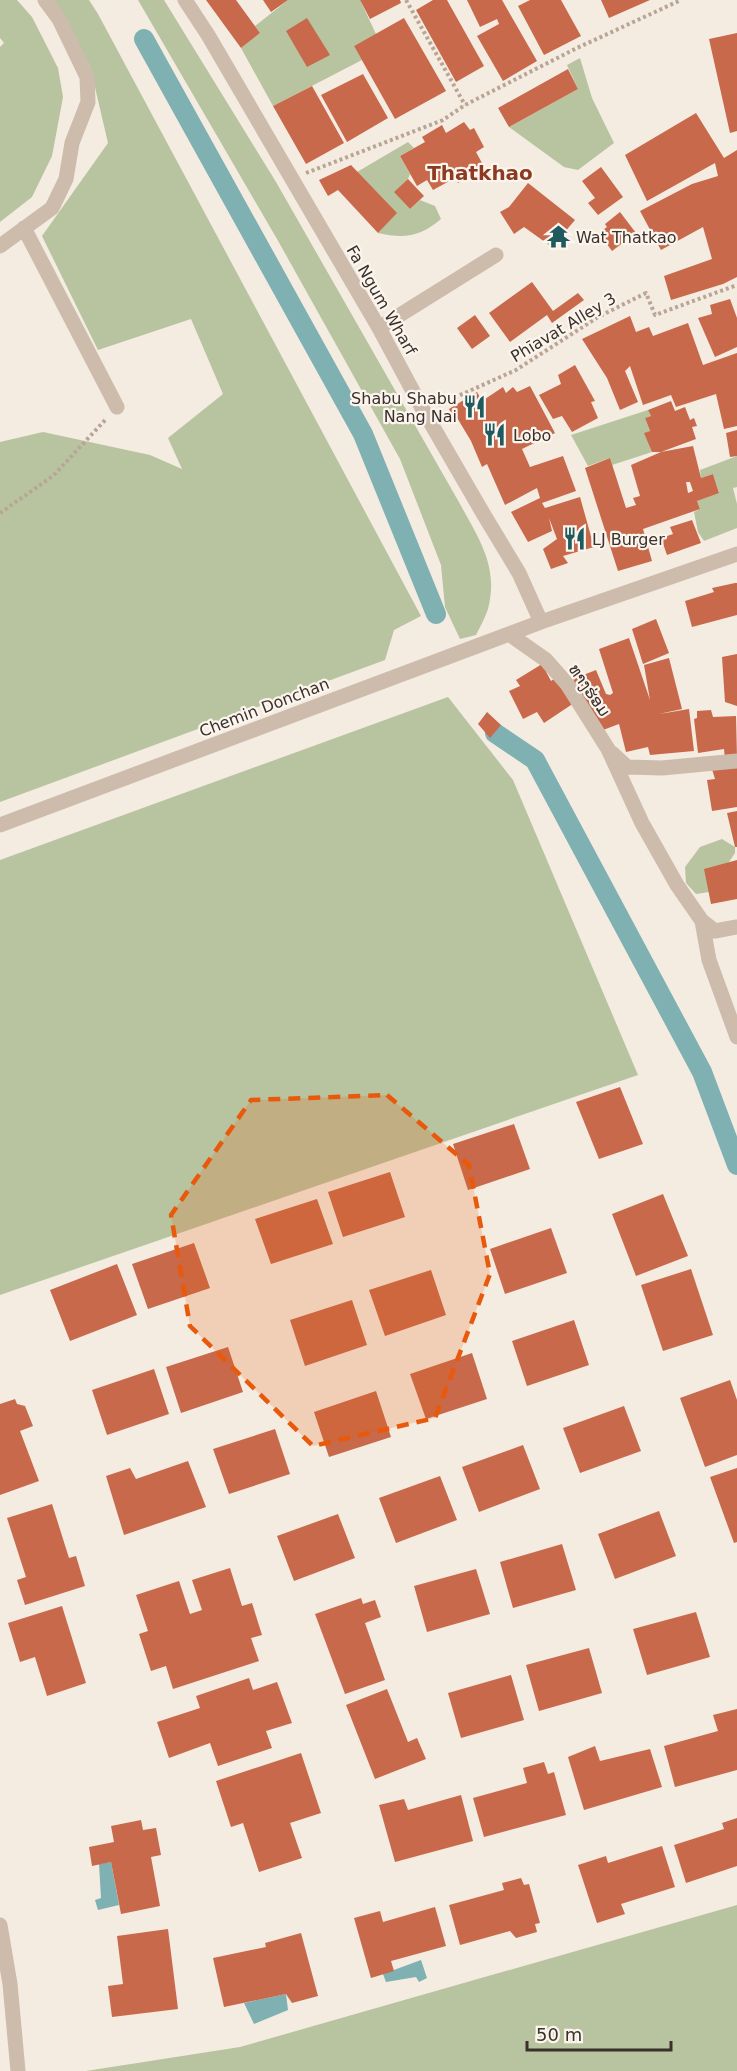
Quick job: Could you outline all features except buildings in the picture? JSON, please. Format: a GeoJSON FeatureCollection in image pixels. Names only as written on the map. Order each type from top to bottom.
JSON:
{"type":"FeatureCollection","features":[{"type":"Feature","properties":{"kind":"street"},"geometry":{"type":"LineString","coordinates":[[0,246],[52,208],[66,179],[72,142],[88,102],[87,77],[59,19],[45,0]]}},
{"type":"Feature","properties":{"kind":"street","name":"Fa Ngum Wharf"},"geometry":{"type":"LineString","coordinates":[[185,0],[208,35],[379,328],[422,408],[519,573],[541,622]]}},
{"type":"Feature","properties":{"kind":"street"},"geometry":{"type":"LineString","coordinates":[[24,228],[117,407]]}},
{"type":"Feature","properties":{"kind":"street"},"geometry":{"type":"LineString","coordinates":[[379,328],[496,255]]}},
{"type":"Feature","properties":{"kind":"street","name":"Chemin Donchan"},"geometry":{"type":"LineString","coordinates":[[0,825],[508,634],[737,554]]}},
{"type":"Feature","properties":{"kind":"street","name":"ທາງຮ່ອມ"},"geometry":{"type":"LineString","coordinates":[[508,634],[546,660],[567,684],[608,749]]}},
{"type":"Feature","properties":{"kind":"street"},"geometry":{"type":"LineString","coordinates":[[608,749],[627,767],[663,768],[737,761]]}},
{"type":"Feature","properties":{"kind":"street"},"geometry":{"type":"LineString","coordinates":[[608,749],[646,831],[677,885],[702,921],[715,931],[737,927]]}},
{"type":"Feature","properties":{"kind":"street"},"geometry":{"type":"LineString","coordinates":[[702,921],[709,960],[737,1037]]}},
{"type":"Feature","properties":{"kind":"street"},"geometry":{"type":"LineString","coordinates":[[0,1925],[10,1984],[18,2071]]}},
{"type":"Feature","properties":{"kind":"path"},"geometry":{"type":"LineString","coordinates":[[406,0],[465,105]]}},
{"type":"Feature","properties":{"kind":"path"},"geometry":{"type":"LineString","coordinates":[[291,179],[443,120],[465,105],[577,48],[681,0]]}},
{"type":"Feature","properties":{"kind":"path","name":"Phīavat Alley 3"},"geometry":{"type":"LineString","coordinates":[[422,408],[443,404],[516,370],[598,317],[646,293],[654,315],[737,285]]}},
{"type":"Feature","properties":{"kind":"path"},"geometry":{"type":"LineString","coordinates":[[0,513],[53,476],[117,407]]}},
{"type":"Feature","properties":{"kind":"highlighted area"},"geometry":{"type":"Polygon","coordinates":[[[387,1095],[469,1165],[490,1274],[435,1418],[313,1446],[190,1326],[171,1215],[251,1100],[387,1095]]]}},
{"type":"Feature","properties":{"kind":"green space"},"geometry":{"type":"Polygon","coordinates":[[[0,0],[17,0],[32,17],[58,68],[63,97],[52,156],[32,197],[0,222],[0,47],[4,43],[0,38],[0,0]]]}},
{"type":"Feature","properties":{"kind":"green space"},"geometry":{"type":"Polygon","coordinates":[[[53,0],[89,0],[98,14],[421,616],[394,630],[385,660],[0,802],[0,442],[43,432],[150,455],[182,469],[168,438],[223,394],[191,319],[98,350],[42,236],[108,143],[90,66],[53,0]]]}},
{"type":"Feature","properties":{"kind":"green space"},"geometry":{"type":"Polygon","coordinates":[[[138,0],[164,0],[276,182],[474,529],[485,554],[491,580],[488,609],[476,635],[460,639],[445,607],[441,565],[400,459],[277,239],[138,0]]]}},
{"type":"Feature","properties":{"kind":"green space"},"geometry":{"type":"Polygon","coordinates":[[[288,0],[360,0],[376,34],[354,46],[362,60],[273,106],[241,48],[260,33],[255,26],[288,0]]]}},
{"type":"Feature","properties":{"kind":"green space"},"geometry":{"type":"Polygon","coordinates":[[[580,58],[592,98],[614,143],[578,170],[564,167],[509,127],[578,89],[567,65],[580,58]]]}},
{"type":"Feature","properties":{"kind":"green space"},"geometry":{"type":"Polygon","coordinates":[[[408,142],[414,148],[400,156],[410,174],[395,192],[410,209],[420,200],[435,206],[441,219],[426,230],[411,235],[396,236],[378,233],[396,213],[357,172],[408,142]]]}},
{"type":"Feature","properties":{"kind":"green space"},"geometry":{"type":"Polygon","coordinates":[[[648,410],[651,416],[645,418],[650,431],[645,433],[652,452],[612,465],[610,458],[588,466],[571,435],[648,410]]]}},
{"type":"Feature","properties":{"kind":"green space"},"geometry":{"type":"Polygon","coordinates":[[[737,456],[737,487],[733,488],[737,504],[737,528],[704,541],[698,532],[694,512],[700,509],[697,501],[719,492],[713,474],[701,478],[700,470],[737,456]]]}},
{"type":"Feature","properties":{"kind":"green space"},"geometry":{"type":"Polygon","coordinates":[[[448,697],[513,780],[638,1075],[0,1295],[0,860],[448,697]]]}},
{"type":"Feature","properties":{"kind":"green space"},"geometry":{"type":"Polygon","coordinates":[[[722,839],[735,847],[735,853],[709,892],[696,894],[686,883],[685,867],[700,847],[722,839]]]}},
{"type":"Feature","properties":{"kind":"green space"},"geometry":{"type":"Polygon","coordinates":[[[737,1905],[737,2071],[86,2071],[240,2047],[737,1905]]]}},
{"type":"Feature","properties":{"kind":"water"},"geometry":{"type":"Polygon","coordinates":[[[111,1862],[119,1905],[98,1910],[95,1900],[101,1898],[99,1864],[111,1862]]]}},
{"type":"Feature","properties":{"kind":"water"},"geometry":{"type":"Polygon","coordinates":[[[421,1960],[427,1978],[419,1982],[416,1977],[386,1982],[383,1974],[421,1960]]]}},
{"type":"Feature","properties":{"kind":"water"},"geometry":{"type":"Polygon","coordinates":[[[286,1994],[288,2010],[254,2024],[244,2003],[286,1994]]]}},
{"type":"Feature","properties":{"kind":"waterway"},"geometry":{"type":"LineString","coordinates":[[144,39],[363,434],[436,614]]}},
{"type":"Feature","properties":{"kind":"waterway"},"geometry":{"type":"LineString","coordinates":[[495,733],[535,760],[702,1072],[737,1165]]}},
{"type":"Feature","properties":{"kind":"place","name":"Wat Thatkao"},"geometry":{"type":"Point","coordinates":[558,237]}},
{"type":"Feature","properties":{"kind":"place","name":"Shabu Shabu Nang Nai"},"geometry":{"type":"Point","coordinates":[475,407]}},
{"type":"Feature","properties":{"kind":"place","name":"Lobo"},"geometry":{"type":"Point","coordinates":[495,435]}},
{"type":"Feature","properties":{"kind":"place","name":"LJ Burger"},"geometry":{"type":"Point","coordinates":[574,539]}},
{"type":"Feature","properties":{"kind":"district","name":"Thatkhao"},"geometry":{"type":"Point","coordinates":[480,173]}}]}
